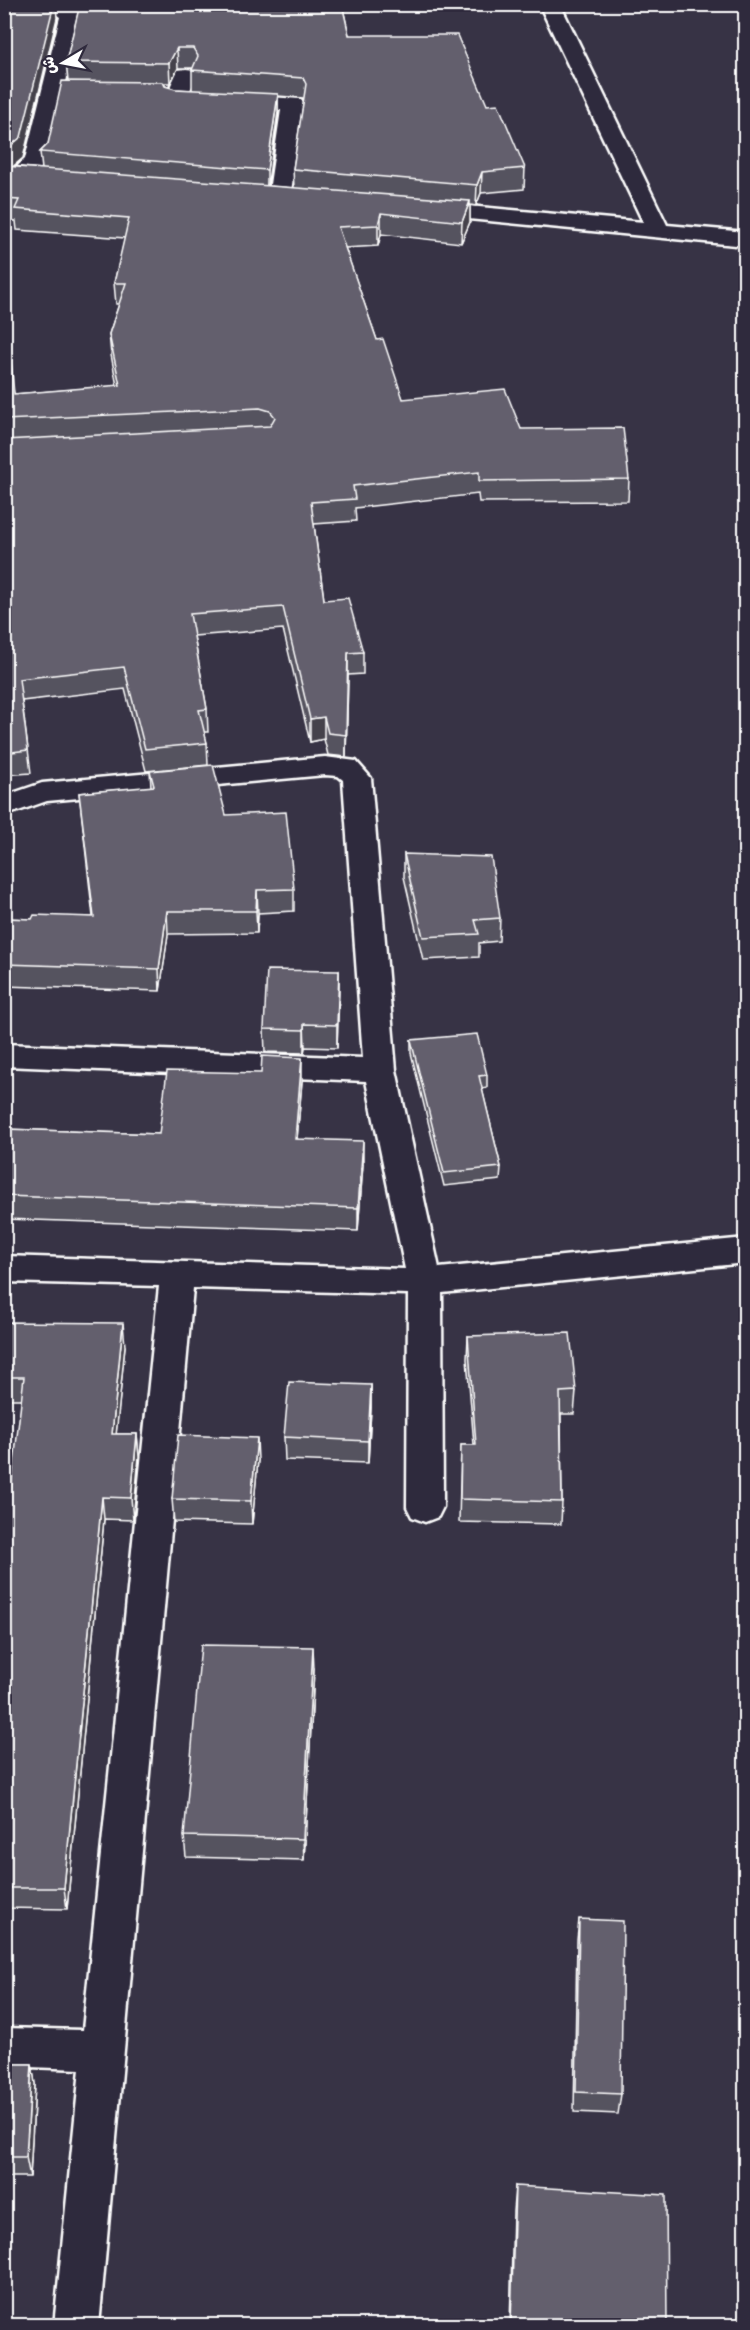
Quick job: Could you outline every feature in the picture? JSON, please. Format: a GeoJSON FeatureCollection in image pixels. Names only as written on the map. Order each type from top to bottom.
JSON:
{"type":"FeatureCollection","features":[{"type":"Feature","properties":{"kind":"street"},"geometry":{"type":"LineString","coordinates":[[10,178],[36,162],[51,90],[71,14],[52,4]]}},
{"type":"Feature","properties":{"kind":"street"},"geometry":{"type":"LineString","coordinates":[[549,4],[658,230]]}},
{"type":"Feature","properties":{"kind":"street"},"geometry":{"type":"LineString","coordinates":[[155,92],[182,83],[176,98],[293,104],[279,198]]}},
{"type":"Feature","properties":{"kind":"street"},"geometry":{"type":"LineString","coordinates":[[51,90],[74,91]]}},
{"type":"Feature","properties":{"kind":"street"},"geometry":{"type":"LineString","coordinates":[[10,178],[52,181]]}},
{"type":"Feature","properties":{"kind":"street"},"geometry":{"type":"LineString","coordinates":[[256,196],[303,200]]}},
{"type":"Feature","properties":{"kind":"street"},"geometry":{"type":"LineString","coordinates":[[406,208],[746,239]]}},
{"type":"Feature","properties":{"kind":"street"},"geometry":{"type":"LineString","coordinates":[[4,807],[42,792],[325,766],[346,767],[357,778],[380,1070],[425,1281],[425,1507]]}},
{"type":"Feature","properties":{"kind":"street"},"geometry":{"type":"LineString","coordinates":[[4,1055],[380,1070]]}},
{"type":"Feature","properties":{"kind":"street"},"geometry":{"type":"LineString","coordinates":[[4,1269],[425,1281],[746,1250]]}},
{"type":"Feature","properties":{"kind":"street"},"geometry":{"type":"LineString","coordinates":[[76,2325],[177,1274]]}},
{"type":"Feature","properties":{"kind":"street"},"geometry":{"type":"LineString","coordinates":[[4,2047],[102,2050]]}},
{"type":"Feature","properties":{"kind":"building"},"geometry":{"type":"Polygon","coordinates":[[[4,4],[54,4],[21,137],[4,149],[4,4]]]}},
{"type":"Feature","properties":{"kind":"building"},"geometry":{"type":"Polygon","coordinates":[[[80,4],[342,4],[349,35],[457,35],[487,105],[498,104],[525,168],[482,172],[477,185],[293,169],[306,84],[303,78],[192,70],[198,56],[193,48],[177,48],[169,63],[66,62],[80,4]]]}},
{"type":"Feature","properties":{"kind":"building"},"geometry":{"type":"Polygon","coordinates":[[[62,81],[163,82],[165,86],[175,89],[278,94],[267,170],[40,152],[48,144],[62,81]]]}},
{"type":"Feature","properties":{"kind":"building"},"geometry":{"type":"Polygon","coordinates":[[[4,166],[470,201],[462,222],[381,213],[378,225],[338,227],[377,340],[383,339],[403,399],[505,389],[521,429],[623,428],[629,479],[479,481],[479,472],[353,486],[355,499],[311,502],[324,600],[348,598],[363,652],[348,653],[346,735],[328,733],[324,717],[310,719],[283,607],[190,614],[207,709],[199,710],[207,743],[145,749],[124,667],[19,679],[28,750],[4,753],[4,440],[270,426],[275,417],[270,411],[260,408],[4,420],[4,338],[9,338],[14,394],[120,385],[109,334],[126,283],[114,283],[129,218],[15,209],[19,200],[4,199],[4,166]]]}},
{"type":"Feature","properties":{"kind":"building"},"geometry":{"type":"Polygon","coordinates":[[[213,765],[226,815],[286,812],[294,889],[257,890],[256,911],[167,911],[159,969],[4,964],[4,918],[32,919],[34,915],[94,917],[79,793],[154,786],[150,771],[213,765]]]}},
{"type":"Feature","properties":{"kind":"building"},"geometry":{"type":"Polygon","coordinates":[[[404,854],[491,857],[500,918],[475,920],[479,934],[423,937],[404,854]]]}},
{"type":"Feature","properties":{"kind":"building"},"geometry":{"type":"Polygon","coordinates":[[[267,970],[339,971],[337,1025],[304,1024],[304,1030],[264,1029],[267,970]]]}},
{"type":"Feature","properties":{"kind":"building"},"geometry":{"type":"Polygon","coordinates":[[[477,1034],[487,1075],[479,1076],[501,1167],[444,1173],[411,1040],[477,1034]]]}},
{"type":"Feature","properties":{"kind":"building"},"geometry":{"type":"Polygon","coordinates":[[[262,1056],[302,1058],[295,1139],[363,1141],[358,1208],[4,1196],[4,1129],[159,1134],[167,1071],[261,1073],[262,1056]]]}},
{"type":"Feature","properties":{"kind":"building"},"geometry":{"type":"Polygon","coordinates":[[[4,1322],[123,1323],[112,1434],[137,1434],[131,1498],[102,1497],[64,1888],[4,1888],[4,1487],[11,1488],[24,1377],[4,1377],[4,1322]]]}},
{"type":"Feature","properties":{"kind":"building"},"geometry":{"type":"Polygon","coordinates":[[[570,1333],[576,1391],[560,1392],[562,1502],[460,1499],[461,1445],[476,1445],[468,1336],[570,1333]]]}},
{"type":"Feature","properties":{"kind":"building"},"geometry":{"type":"Polygon","coordinates":[[[289,1382],[371,1385],[368,1441],[284,1437],[289,1382]]]}},
{"type":"Feature","properties":{"kind":"building"},"geometry":{"type":"Polygon","coordinates":[[[178,1435],[257,1438],[251,1501],[172,1499],[178,1435]]]}},
{"type":"Feature","properties":{"kind":"building"},"geometry":{"type":"Polygon","coordinates":[[[201,1645],[313,1647],[303,1839],[184,1836],[201,1645]]]}},
{"type":"Feature","properties":{"kind":"building"},"geometry":{"type":"Polygon","coordinates":[[[579,1919],[623,1921],[621,2094],[576,2092],[579,1919]]]}},
{"type":"Feature","properties":{"kind":"building"},"geometry":{"type":"Polygon","coordinates":[[[4,2064],[32,2064],[26,2157],[4,2157],[4,2064]]]}},
{"type":"Feature","properties":{"kind":"building"},"geometry":{"type":"Polygon","coordinates":[[[515,2186],[666,2195],[667,2325],[511,2325],[515,2186]]]}}]}
